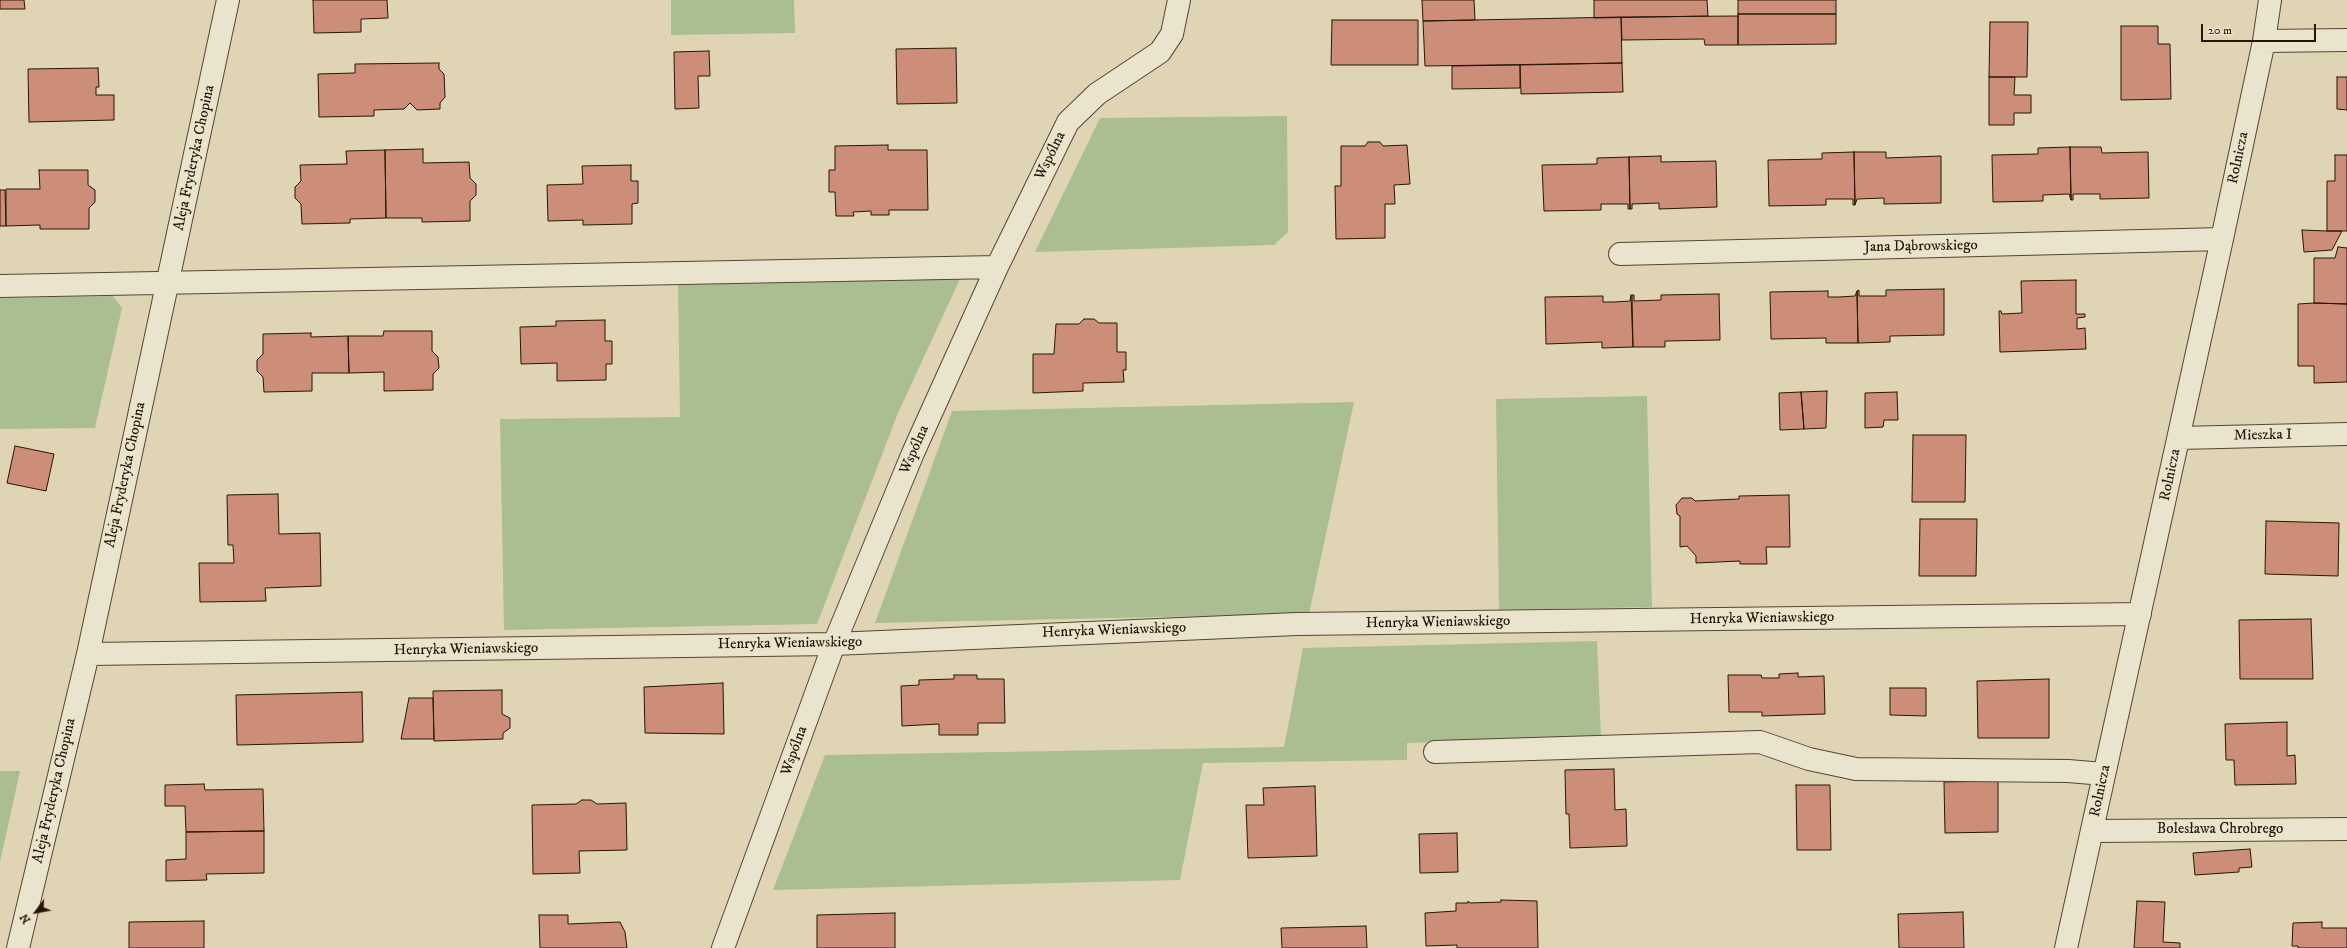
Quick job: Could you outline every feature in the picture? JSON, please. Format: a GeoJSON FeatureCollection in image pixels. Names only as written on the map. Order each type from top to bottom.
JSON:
{"type":"FeatureCollection","features":[{"type":"Feature","properties":{"kind":"street","name":"Aleja Fryderyka Chopina"},"geometry":{"type":"LineString","coordinates":[[18,948],[88,654],[228,0]]}},
{"type":"Feature","properties":{"kind":"street","name":"Wspólna"},"geometry":{"type":"LineString","coordinates":[[723,948],[834,644],[913,453],[997,267],[1068,122],[1097,94],[1160,52],[1172,34],[1179,0]]}},
{"type":"Feature","properties":{"kind":"street","name":"Rolnicza"},"geometry":{"type":"LineString","coordinates":[[2066,948],[2093,831],[2104,774],[2222,239],[2264,41],[2270,0]]}},
{"type":"Feature","properties":{"kind":"street"},"geometry":{"type":"LineString","coordinates":[[2264,41],[2347,40]]}},
{"type":"Feature","properties":{"kind":"street","name":"Jana Dąbrowskiego"},"geometry":{"type":"LineString","coordinates":[[1620,254],[2222,239]]}},
{"type":"Feature","properties":{"kind":"street"},"geometry":{"type":"LineString","coordinates":[[0,286],[168,281],[997,267]]}},
{"type":"Feature","properties":{"kind":"street","name":"Mieszka I"},"geometry":{"type":"LineString","coordinates":[[2179,438],[2347,434]]}},
{"type":"Feature","properties":{"kind":"street","name":"Henryka Wieniawskiego"},"geometry":{"type":"LineString","coordinates":[[88,654],[834,644],[1297,624],[2140,614]]}},
{"type":"Feature","properties":{"kind":"street"},"geometry":{"type":"LineString","coordinates":[[1435,752],[1760,742],[1809,758],[1856,768],[2068,771],[2104,774]]}},
{"type":"Feature","properties":{"kind":"street","name":"Bolesława Chrobrego"},"geometry":{"type":"LineString","coordinates":[[2093,831],[2347,829]]}},
{"type":"Feature","properties":{"kind":"green space"},"geometry":{"type":"Polygon","coordinates":[[[671,0],[794,0],[795,33],[671,35],[671,0]]]}},
{"type":"Feature","properties":{"kind":"green space"},"geometry":{"type":"Polygon","coordinates":[[[1287,116],[1288,232],[1274,245],[1035,252],[1100,118],[1287,116]]]}},
{"type":"Feature","properties":{"kind":"green space"},"geometry":{"type":"Polygon","coordinates":[[[960,279],[898,413],[817,624],[504,630],[500,419],[680,417],[678,285],[960,279]]]}},
{"type":"Feature","properties":{"kind":"green space"},"geometry":{"type":"Polygon","coordinates":[[[113,296],[122,308],[95,428],[0,429],[0,298],[113,296]]]}},
{"type":"Feature","properties":{"kind":"green space"},"geometry":{"type":"Polygon","coordinates":[[[1647,396],[1652,607],[1499,610],[1496,399],[1647,396]]]}},
{"type":"Feature","properties":{"kind":"green space"},"geometry":{"type":"Polygon","coordinates":[[[1354,402],[1309,614],[875,623],[952,411],[1354,402]]]}},
{"type":"Feature","properties":{"kind":"green space"},"geometry":{"type":"Polygon","coordinates":[[[1597,641],[1601,737],[1407,743],[1407,760],[1203,763],[1180,880],[773,890],[825,755],[1284,747],[1303,648],[1597,641]]]}},
{"type":"Feature","properties":{"kind":"green space"},"geometry":{"type":"Polygon","coordinates":[[[0,771],[20,771],[0,862],[0,771]]]}},
{"type":"Feature","properties":{"kind":"building"},"geometry":{"type":"Polygon","coordinates":[[[0,0],[24,0],[25,9],[0,9],[0,0]]]}},
{"type":"Feature","properties":{"kind":"building"},"geometry":{"type":"Polygon","coordinates":[[[313,0],[387,0],[388,18],[361,19],[361,32],[314,33],[313,0]]]}},
{"type":"Feature","properties":{"kind":"building"},"geometry":{"type":"Polygon","coordinates":[[[1422,0],[1474,0],[1475,20],[1423,21],[1422,0]]]}},
{"type":"Feature","properties":{"kind":"building"},"geometry":{"type":"Polygon","coordinates":[[[1594,0],[1707,0],[1708,16],[1594,18],[1594,0]]]}},
{"type":"Feature","properties":{"kind":"building"},"geometry":{"type":"Polygon","coordinates":[[[1738,0],[1836,0],[1836,14],[1738,14],[1738,0]]]}},
{"type":"Feature","properties":{"kind":"building"},"geometry":{"type":"Polygon","coordinates":[[[1738,14],[1836,14],[1836,44],[1738,45],[1738,14]]]}},
{"type":"Feature","properties":{"kind":"building"},"geometry":{"type":"Polygon","coordinates":[[[1738,16],[1738,45],[1705,45],[1704,39],[1622,40],[1621,17],[1738,16]]]}},
{"type":"Feature","properties":{"kind":"building"},"geometry":{"type":"Polygon","coordinates":[[[1621,17],[1622,63],[1425,66],[1423,21],[1621,17]]]}},
{"type":"Feature","properties":{"kind":"building"},"geometry":{"type":"Polygon","coordinates":[[[1332,20],[1418,20],[1418,65],[1331,65],[1332,20]]]}},
{"type":"Feature","properties":{"kind":"building"},"geometry":{"type":"Polygon","coordinates":[[[1990,22],[2028,22],[2027,77],[1989,77],[1990,22]]]}},
{"type":"Feature","properties":{"kind":"building"},"geometry":{"type":"Polygon","coordinates":[[[2121,26],[2158,26],[2158,44],[2170,44],[2171,99],[2121,100],[2121,26]]]}},
{"type":"Feature","properties":{"kind":"building"},"geometry":{"type":"Polygon","coordinates":[[[956,48],[957,103],[897,104],[896,49],[956,48]]]}},
{"type":"Feature","properties":{"kind":"building"},"geometry":{"type":"Polygon","coordinates":[[[709,51],[710,76],[698,76],[699,108],[675,109],[674,52],[709,51]]]}},
{"type":"Feature","properties":{"kind":"building"},"geometry":{"type":"Polygon","coordinates":[[[439,63],[439,69],[444,74],[445,97],[440,103],[440,109],[417,110],[410,103],[404,109],[374,110],[374,116],[319,117],[318,74],[355,73],[355,64],[439,63]]]}},
{"type":"Feature","properties":{"kind":"building"},"geometry":{"type":"Polygon","coordinates":[[[1622,63],[1623,92],[1521,94],[1520,65],[1622,63]]]}},
{"type":"Feature","properties":{"kind":"building"},"geometry":{"type":"Polygon","coordinates":[[[1520,65],[1520,88],[1452,89],[1452,66],[1520,65]]]}},
{"type":"Feature","properties":{"kind":"building"},"geometry":{"type":"Polygon","coordinates":[[[98,68],[99,87],[96,87],[96,95],[114,95],[114,120],[29,122],[28,69],[98,68]]]}},
{"type":"Feature","properties":{"kind":"building"},"geometry":{"type":"Polygon","coordinates":[[[1989,77],[2015,77],[2014,95],[2031,95],[2031,113],[2014,113],[2014,125],[1989,125],[1989,77]]]}},
{"type":"Feature","properties":{"kind":"building"},"geometry":{"type":"Polygon","coordinates":[[[2337,77],[2347,77],[2347,110],[2337,109],[2337,77]]]}},
{"type":"Feature","properties":{"kind":"building"},"geometry":{"type":"Polygon","coordinates":[[[1368,142],[1380,142],[1383,146],[1407,145],[1410,184],[1394,185],[1395,204],[1385,204],[1385,238],[1336,239],[1335,186],[1341,186],[1341,146],[1365,146],[1368,142]]]}},
{"type":"Feature","properties":{"kind":"building"},"geometry":{"type":"Polygon","coordinates":[[[888,145],[888,150],[927,150],[928,210],[889,210],[889,215],[871,215],[871,211],[853,212],[854,216],[836,216],[835,192],[829,192],[829,170],[835,170],[835,146],[888,145]]]}},
{"type":"Feature","properties":{"kind":"building"},"geometry":{"type":"Polygon","coordinates":[[[2070,147],[2071,200],[2069,194],[2043,195],[2043,201],[1993,202],[1992,155],[2038,154],[2038,148],[2070,147]]]}},
{"type":"Feature","properties":{"kind":"building"},"geometry":{"type":"Polygon","coordinates":[[[2070,147],[2101,147],[2102,153],[2148,152],[2149,198],[2100,199],[2100,194],[2073,194],[2073,200],[2071,200],[2070,147]]]}},
{"type":"Feature","properties":{"kind":"building"},"geometry":{"type":"Polygon","coordinates":[[[423,149],[423,163],[469,162],[470,178],[476,184],[476,195],[470,201],[470,221],[422,222],[422,218],[386,218],[385,150],[423,149]]]}},
{"type":"Feature","properties":{"kind":"building"},"geometry":{"type":"Polygon","coordinates":[[[385,150],[386,218],[350,219],[350,223],[302,224],[301,204],[295,198],[295,187],[301,181],[300,165],[347,164],[346,151],[385,150]]]}},
{"type":"Feature","properties":{"kind":"building"},"geometry":{"type":"Polygon","coordinates":[[[1854,152],[1855,205],[1853,205],[1853,199],[1826,199],[1826,205],[1769,206],[1768,160],[1822,159],[1822,153],[1854,152]]]}},
{"type":"Feature","properties":{"kind":"building"},"geometry":{"type":"Polygon","coordinates":[[[1854,152],[1886,152],[1886,158],[1941,156],[1941,203],[1884,204],[1884,198],[1857,199],[1855,205],[1854,152]]]}},
{"type":"Feature","properties":{"kind":"building"},"geometry":{"type":"Polygon","coordinates":[[[2335,155],[2347,155],[2347,231],[2327,231],[2327,181],[2335,181],[2335,155]]]}},
{"type":"Feature","properties":{"kind":"building"},"geometry":{"type":"Polygon","coordinates":[[[1661,156],[1661,162],[1716,161],[1717,207],[1659,209],[1659,203],[1632,204],[1632,209],[1630,209],[1629,157],[1661,156]]]}},
{"type":"Feature","properties":{"kind":"building"},"geometry":{"type":"Polygon","coordinates":[[[1629,157],[1630,209],[1628,209],[1628,204],[1601,204],[1601,210],[1544,211],[1542,165],[1597,164],[1597,158],[1629,157]]]}},
{"type":"Feature","properties":{"kind":"building"},"geometry":{"type":"Polygon","coordinates":[[[631,165],[631,181],[638,181],[638,203],[632,204],[632,224],[583,225],[583,220],[548,221],[547,185],[583,184],[582,166],[631,165]]]}},
{"type":"Feature","properties":{"kind":"building"},"geometry":{"type":"Polygon","coordinates":[[[39,170],[88,170],[88,185],[95,190],[95,202],[89,208],[89,229],[40,229],[40,225],[6,226],[6,189],[40,189],[39,170]]]}},
{"type":"Feature","properties":{"kind":"building"},"geometry":{"type":"Polygon","coordinates":[[[0,190],[5,190],[6,226],[0,226],[0,190]]]}},
{"type":"Feature","properties":{"kind":"building"},"geometry":{"type":"Polygon","coordinates":[[[2302,230],[2342,231],[2332,250],[2304,252],[2302,230]]]}},
{"type":"Feature","properties":{"kind":"building"},"geometry":{"type":"Polygon","coordinates":[[[2338,247],[2347,248],[2347,304],[2314,303],[2314,258],[2335,258],[2338,247]]]}},
{"type":"Feature","properties":{"kind":"building"},"geometry":{"type":"Polygon","coordinates":[[[2076,280],[2076,314],[2085,314],[2085,317],[2077,318],[2077,329],[2085,328],[2086,349],[2000,352],[1999,311],[2001,311],[2002,314],[2022,313],[2021,281],[2076,280]]]}},
{"type":"Feature","properties":{"kind":"building"},"geometry":{"type":"Polygon","coordinates":[[[1944,289],[1944,335],[1890,336],[1890,342],[1858,343],[1857,291],[1859,290],[1859,296],[1886,296],[1886,290],[1944,289]]]}},
{"type":"Feature","properties":{"kind":"building"},"geometry":{"type":"Polygon","coordinates":[[[1828,291],[1828,297],[1839,297],[1855,296],[1857,291],[1858,343],[1826,343],[1826,338],[1771,339],[1770,292],[1828,291]]]}},
{"type":"Feature","properties":{"kind":"building"},"geometry":{"type":"Polygon","coordinates":[[[1719,294],[1720,340],[1665,341],[1665,347],[1633,347],[1632,295],[1634,295],[1634,301],[1661,300],[1661,295],[1719,294]]]}},
{"type":"Feature","properties":{"kind":"building"},"geometry":{"type":"Polygon","coordinates":[[[1631,295],[1633,347],[1602,348],[1602,342],[1546,344],[1545,297],[1603,296],[1603,302],[1614,302],[1630,301],[1631,295]]]}},
{"type":"Feature","properties":{"kind":"building"},"geometry":{"type":"Polygon","coordinates":[[[2298,304],[2347,304],[2347,382],[2314,383],[2314,366],[2298,366],[2298,304]]]}},
{"type":"Feature","properties":{"kind":"building"},"geometry":{"type":"Polygon","coordinates":[[[1084,319],[1094,319],[1099,323],[1117,323],[1117,352],[1126,352],[1126,370],[1123,370],[1124,382],[1083,383],[1083,391],[1033,393],[1033,354],[1054,354],[1056,324],[1079,324],[1084,319]]]}},
{"type":"Feature","properties":{"kind":"building"},"geometry":{"type":"Polygon","coordinates":[[[605,320],[605,341],[612,341],[612,364],[606,364],[606,380],[557,381],[557,363],[521,364],[520,327],[556,326],[556,321],[605,320]]]}},
{"type":"Feature","properties":{"kind":"building"},"geometry":{"type":"Polygon","coordinates":[[[384,331],[432,331],[432,351],[438,357],[439,368],[433,374],[433,390],[384,391],[384,372],[349,373],[348,336],[383,336],[384,331]]]}},
{"type":"Feature","properties":{"kind":"building"},"geometry":{"type":"Polygon","coordinates":[[[311,333],[311,337],[348,336],[349,373],[312,373],[312,391],[264,392],[263,377],[257,371],[257,360],[263,354],[263,334],[311,333]]]}},
{"type":"Feature","properties":{"kind":"building"},"geometry":{"type":"Polygon","coordinates":[[[1827,391],[1826,428],[1804,429],[1801,392],[1827,391]]]}},
{"type":"Feature","properties":{"kind":"building"},"geometry":{"type":"Polygon","coordinates":[[[1801,392],[1804,429],[1780,430],[1779,393],[1801,392]]]}},
{"type":"Feature","properties":{"kind":"building"},"geometry":{"type":"Polygon","coordinates":[[[1897,392],[1898,420],[1884,420],[1883,427],[1865,428],[1865,393],[1897,392]]]}},
{"type":"Feature","properties":{"kind":"building"},"geometry":{"type":"Polygon","coordinates":[[[1913,435],[1966,435],[1965,502],[1912,502],[1913,435]]]}},
{"type":"Feature","properties":{"kind":"building"},"geometry":{"type":"Polygon","coordinates":[[[15,446],[54,454],[46,491],[7,483],[15,446]]]}},
{"type":"Feature","properties":{"kind":"building"},"geometry":{"type":"Polygon","coordinates":[[[278,494],[279,534],[320,533],[321,586],[265,588],[266,601],[200,602],[199,563],[234,563],[233,545],[228,545],[227,495],[278,494]]]}},
{"type":"Feature","properties":{"kind":"building"},"geometry":{"type":"Polygon","coordinates":[[[1789,495],[1790,547],[1766,547],[1767,564],[1740,564],[1740,561],[1696,563],[1696,556],[1687,546],[1680,547],[1680,516],[1677,514],[1676,505],[1682,498],[1692,498],[1695,501],[1739,499],[1739,496],[1789,495]]]}},
{"type":"Feature","properties":{"kind":"building"},"geometry":{"type":"Polygon","coordinates":[[[1920,519],[1977,519],[1976,576],[1919,576],[1920,519]]]}},
{"type":"Feature","properties":{"kind":"building"},"geometry":{"type":"Polygon","coordinates":[[[2266,521],[2339,523],[2338,576],[2265,574],[2266,521]]]}},
{"type":"Feature","properties":{"kind":"building"},"geometry":{"type":"Polygon","coordinates":[[[2311,619],[2313,679],[2240,679],[2239,620],[2311,619]]]}},
{"type":"Feature","properties":{"kind":"building"},"geometry":{"type":"Polygon","coordinates":[[[1798,673],[1798,677],[1824,676],[1825,714],[1762,716],[1762,712],[1729,712],[1728,675],[1761,675],[1762,678],[1779,678],[1779,674],[1798,673]]]}},
{"type":"Feature","properties":{"kind":"building"},"geometry":{"type":"Polygon","coordinates":[[[954,675],[977,675],[977,679],[1004,679],[1005,723],[978,723],[978,735],[939,735],[939,724],[902,726],[901,686],[919,685],[919,680],[954,679],[954,675]]]}},
{"type":"Feature","properties":{"kind":"building"},"geometry":{"type":"Polygon","coordinates":[[[2049,679],[2049,738],[1978,738],[1977,681],[2049,679]]]}},
{"type":"Feature","properties":{"kind":"building"},"geometry":{"type":"Polygon","coordinates":[[[723,683],[724,734],[645,733],[644,687],[723,683]]]}},
{"type":"Feature","properties":{"kind":"building"},"geometry":{"type":"Polygon","coordinates":[[[1890,688],[1926,688],[1926,716],[1890,715],[1890,688]]]}},
{"type":"Feature","properties":{"kind":"building"},"geometry":{"type":"Polygon","coordinates":[[[502,690],[502,714],[510,718],[510,728],[503,733],[503,739],[434,741],[433,691],[502,690]]]}},
{"type":"Feature","properties":{"kind":"building"},"geometry":{"type":"Polygon","coordinates":[[[362,692],[363,742],[237,745],[236,695],[362,692]]]}},
{"type":"Feature","properties":{"kind":"building"},"geometry":{"type":"Polygon","coordinates":[[[409,698],[433,698],[434,739],[401,739],[409,698]]]}},
{"type":"Feature","properties":{"kind":"building"},"geometry":{"type":"Polygon","coordinates":[[[2287,722],[2287,756],[2295,755],[2296,784],[2235,785],[2234,760],[2226,760],[2225,724],[2287,722]]]}},
{"type":"Feature","properties":{"kind":"building"},"geometry":{"type":"Polygon","coordinates":[[[1614,769],[1615,810],[1626,809],[1627,846],[1570,848],[1569,814],[1566,814],[1565,770],[1614,769]]]}},
{"type":"Feature","properties":{"kind":"building"},"geometry":{"type":"Polygon","coordinates":[[[1998,781],[1998,832],[1945,833],[1944,782],[1998,781]]]}},
{"type":"Feature","properties":{"kind":"building"},"geometry":{"type":"Polygon","coordinates":[[[204,784],[205,790],[263,789],[264,831],[186,832],[185,806],[165,806],[165,785],[204,784]]]}},
{"type":"Feature","properties":{"kind":"building"},"geometry":{"type":"Polygon","coordinates":[[[1796,785],[1830,785],[1831,850],[1797,850],[1796,785]]]}},
{"type":"Feature","properties":{"kind":"building"},"geometry":{"type":"Polygon","coordinates":[[[1315,786],[1317,856],[1248,858],[1246,805],[1264,805],[1263,788],[1315,786]]]}},
{"type":"Feature","properties":{"kind":"building"},"geometry":{"type":"Polygon","coordinates":[[[582,800],[591,800],[597,804],[626,803],[627,850],[579,851],[580,873],[533,874],[532,805],[576,804],[582,800]]]}},
{"type":"Feature","properties":{"kind":"building"},"geometry":{"type":"Polygon","coordinates":[[[264,831],[264,873],[206,874],[207,880],[166,881],[166,860],[186,859],[186,832],[264,831]]]}},
{"type":"Feature","properties":{"kind":"building"},"geometry":{"type":"Polygon","coordinates":[[[1457,833],[1458,872],[1420,873],[1419,834],[1457,833]]]}},
{"type":"Feature","properties":{"kind":"building"},"geometry":{"type":"Polygon","coordinates":[[[2250,849],[2252,867],[2239,868],[2239,872],[2195,875],[2193,853],[2250,849]]]}},
{"type":"Feature","properties":{"kind":"building"},"geometry":{"type":"Polygon","coordinates":[[[1501,900],[1537,901],[1538,948],[1457,948],[1457,945],[1426,946],[1425,913],[1456,911],[1456,903],[1468,903],[1468,901],[1470,903],[1501,902],[1501,900]]]}},
{"type":"Feature","properties":{"kind":"building"},"geometry":{"type":"Polygon","coordinates":[[[2137,901],[2165,902],[2163,942],[2180,943],[2180,948],[2134,948],[2137,901]]]}},
{"type":"Feature","properties":{"kind":"building"},"geometry":{"type":"Polygon","coordinates":[[[1963,912],[1964,948],[1899,948],[1898,914],[1963,912]]]}},
{"type":"Feature","properties":{"kind":"building"},"geometry":{"type":"Polygon","coordinates":[[[895,913],[895,948],[817,948],[817,915],[895,913]]]}},
{"type":"Feature","properties":{"kind":"building"},"geometry":{"type":"Polygon","coordinates":[[[539,915],[568,915],[568,924],[620,922],[625,932],[627,948],[540,948],[539,915]]]}},
{"type":"Feature","properties":{"kind":"building"},"geometry":{"type":"Polygon","coordinates":[[[204,921],[204,948],[129,948],[129,922],[204,921]]]}},
{"type":"Feature","properties":{"kind":"building"},"geometry":{"type":"Polygon","coordinates":[[[2322,922],[2322,928],[2347,928],[2347,948],[2298,948],[2298,946],[2292,946],[2293,923],[2322,922]]]}},
{"type":"Feature","properties":{"kind":"building"},"geometry":{"type":"Polygon","coordinates":[[[1366,926],[1367,948],[1282,948],[1281,928],[1366,926]]]}}]}
